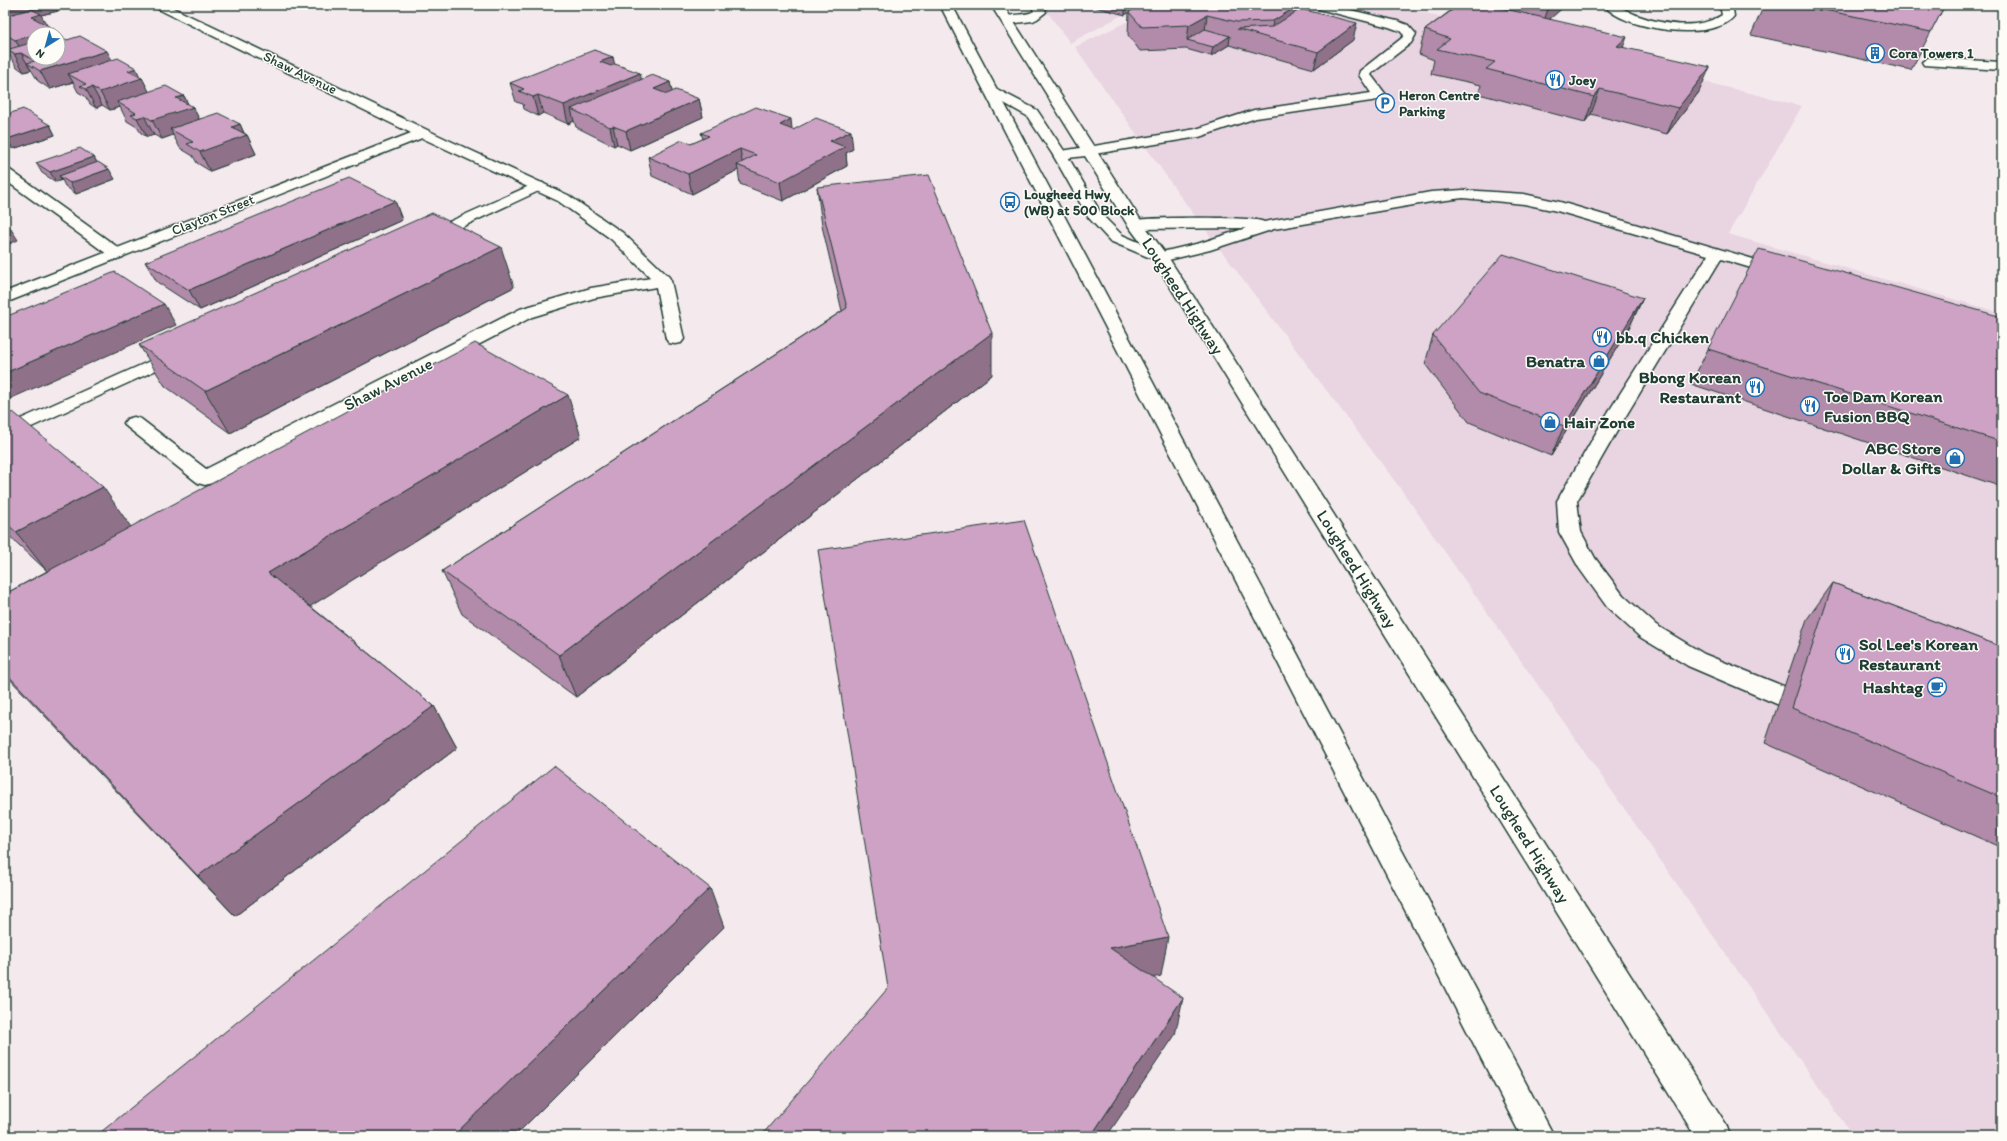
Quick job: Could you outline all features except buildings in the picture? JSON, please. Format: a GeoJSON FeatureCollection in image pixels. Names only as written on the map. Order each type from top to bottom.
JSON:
{"type":"FeatureCollection","features":[{"type":"Feature","properties":{"kind":"main road","name":"Shaw Avenue"},"geometry":{"type":"LineString","coordinates":[[158,5],[563,198],[617,236],[663,280]]}},
{"type":"Feature","properties":{"kind":"main road"},"geometry":{"type":"LineString","coordinates":[[946,5],[992,90],[1538,1136]]}},
{"type":"Feature","properties":{"kind":"main road"},"geometry":{"type":"LineString","coordinates":[[1002,12],[1037,16],[1040,12],[1037,5]]}},
{"type":"Feature","properties":{"kind":"main road"},"geometry":{"type":"LineString","coordinates":[[1060,155],[1199,133],[1254,114],[1380,96],[1365,75],[1366,71],[1407,40],[1410,34],[1404,28],[1393,24],[1315,5]]}},
{"type":"Feature","properties":{"kind":"main road"},"geometry":{"type":"LineString","coordinates":[[1610,5],[1618,12],[1650,23],[1692,28],[1710,26],[1723,22],[1728,16],[1727,9],[1721,5]]}},
{"type":"Feature","properties":{"kind":"main road","name":"Lougheed Highway"},"geometry":{"type":"LineString","coordinates":[[1002,12],[1135,224],[1160,257],[1714,1136]]}},
{"type":"Feature","properties":{"kind":"main road"},"geometry":{"type":"LineString","coordinates":[[1928,62],[1997,65]]}},
{"type":"Feature","properties":{"kind":"main road"},"geometry":{"type":"LineString","coordinates":[[992,90],[1032,113],[1060,155],[1096,217],[1116,238],[1160,257],[1204,247],[1271,225],[1431,197],[1463,194],[1492,194],[1560,207],[1799,278]]}},
{"type":"Feature","properties":{"kind":"main road","name":"Clayton Street"},"geometry":{"type":"LineString","coordinates":[[5,298],[422,132]]}},
{"type":"Feature","properties":{"kind":"main road"},"geometry":{"type":"LineString","coordinates":[[5,173],[117,254]]}},
{"type":"Feature","properties":{"kind":"main road"},"geometry":{"type":"LineString","coordinates":[[410,245],[538,186]]}},
{"type":"Feature","properties":{"kind":"main road"},"geometry":{"type":"LineString","coordinates":[[1135,224],[1237,223],[1271,225]]}},
{"type":"Feature","properties":{"kind":"main road"},"geometry":{"type":"LineString","coordinates":[[1717,253],[1614,419],[1567,501],[1570,532],[1587,563],[1615,601],[1648,631],[1696,660],[1828,716]]}},
{"type":"Feature","properties":{"kind":"main road","name":"Shaw Avenue"},"geometry":{"type":"LineString","coordinates":[[134,423],[205,478],[526,313],[590,293],[663,280]]}},
{"type":"Feature","properties":{"kind":"main road"},"geometry":{"type":"LineString","coordinates":[[663,280],[675,339]]}},
{"type":"Feature","properties":{"kind":"main road"},"geometry":{"type":"LineString","coordinates":[[5,433],[193,346]]}},
{"type":"Feature","properties":{"kind":"shaded area"},"geometry":{"type":"Polygon","coordinates":[[[1042,5],[1141,5],[1070,43],[1042,5]]]}},
{"type":"Feature","properties":{"kind":"shaded area"},"geometry":{"type":"Polygon","coordinates":[[[1161,5],[1393,5],[1802,106],[1728,234],[2002,313],[2002,1136],[1853,1136],[1403,492],[1186,204],[1075,47],[1161,5]]]}},
{"type":"Feature","properties":{"kind":"place","name":"Cora Towers 1"},"geometry":{"type":"Point","coordinates":[1875,53]}},
{"type":"Feature","properties":{"kind":"place","name":"Joey"},"geometry":{"type":"Point","coordinates":[1555,80]}},
{"type":"Feature","properties":{"kind":"place","name":"Heron Centre Parking"},"geometry":{"type":"Point","coordinates":[1385,103]}},
{"type":"Feature","properties":{"kind":"place","name":"Lougheed Hwy (WB) at 500 Block"},"geometry":{"type":"Point","coordinates":[1010,202]}},
{"type":"Feature","properties":{"kind":"place","name":"bb.q Chicken"},"geometry":{"type":"Point","coordinates":[1602,337]}},
{"type":"Feature","properties":{"kind":"place","name":"Benatra"},"geometry":{"type":"Point","coordinates":[1599,361]}},
{"type":"Feature","properties":{"kind":"place","name":"Bbong Korean Restaurant"},"geometry":{"type":"Point","coordinates":[1755,387]}},
{"type":"Feature","properties":{"kind":"place","name":"Toe Dam Korean Fusion BBQ"},"geometry":{"type":"Point","coordinates":[1810,406]}},
{"type":"Feature","properties":{"kind":"place","name":"Hair Zone"},"geometry":{"type":"Point","coordinates":[1550,422]}},
{"type":"Feature","properties":{"kind":"place","name":"ABC Store Dollar & Gifts"},"geometry":{"type":"Point","coordinates":[1955,458]}},
{"type":"Feature","properties":{"kind":"place","name":"Sol Lee's Korean Restaurant"},"geometry":{"type":"Point","coordinates":[1845,654]}},
{"type":"Feature","properties":{"kind":"place","name":"Hashtag"},"geometry":{"type":"Point","coordinates":[1937,687]}}]}
